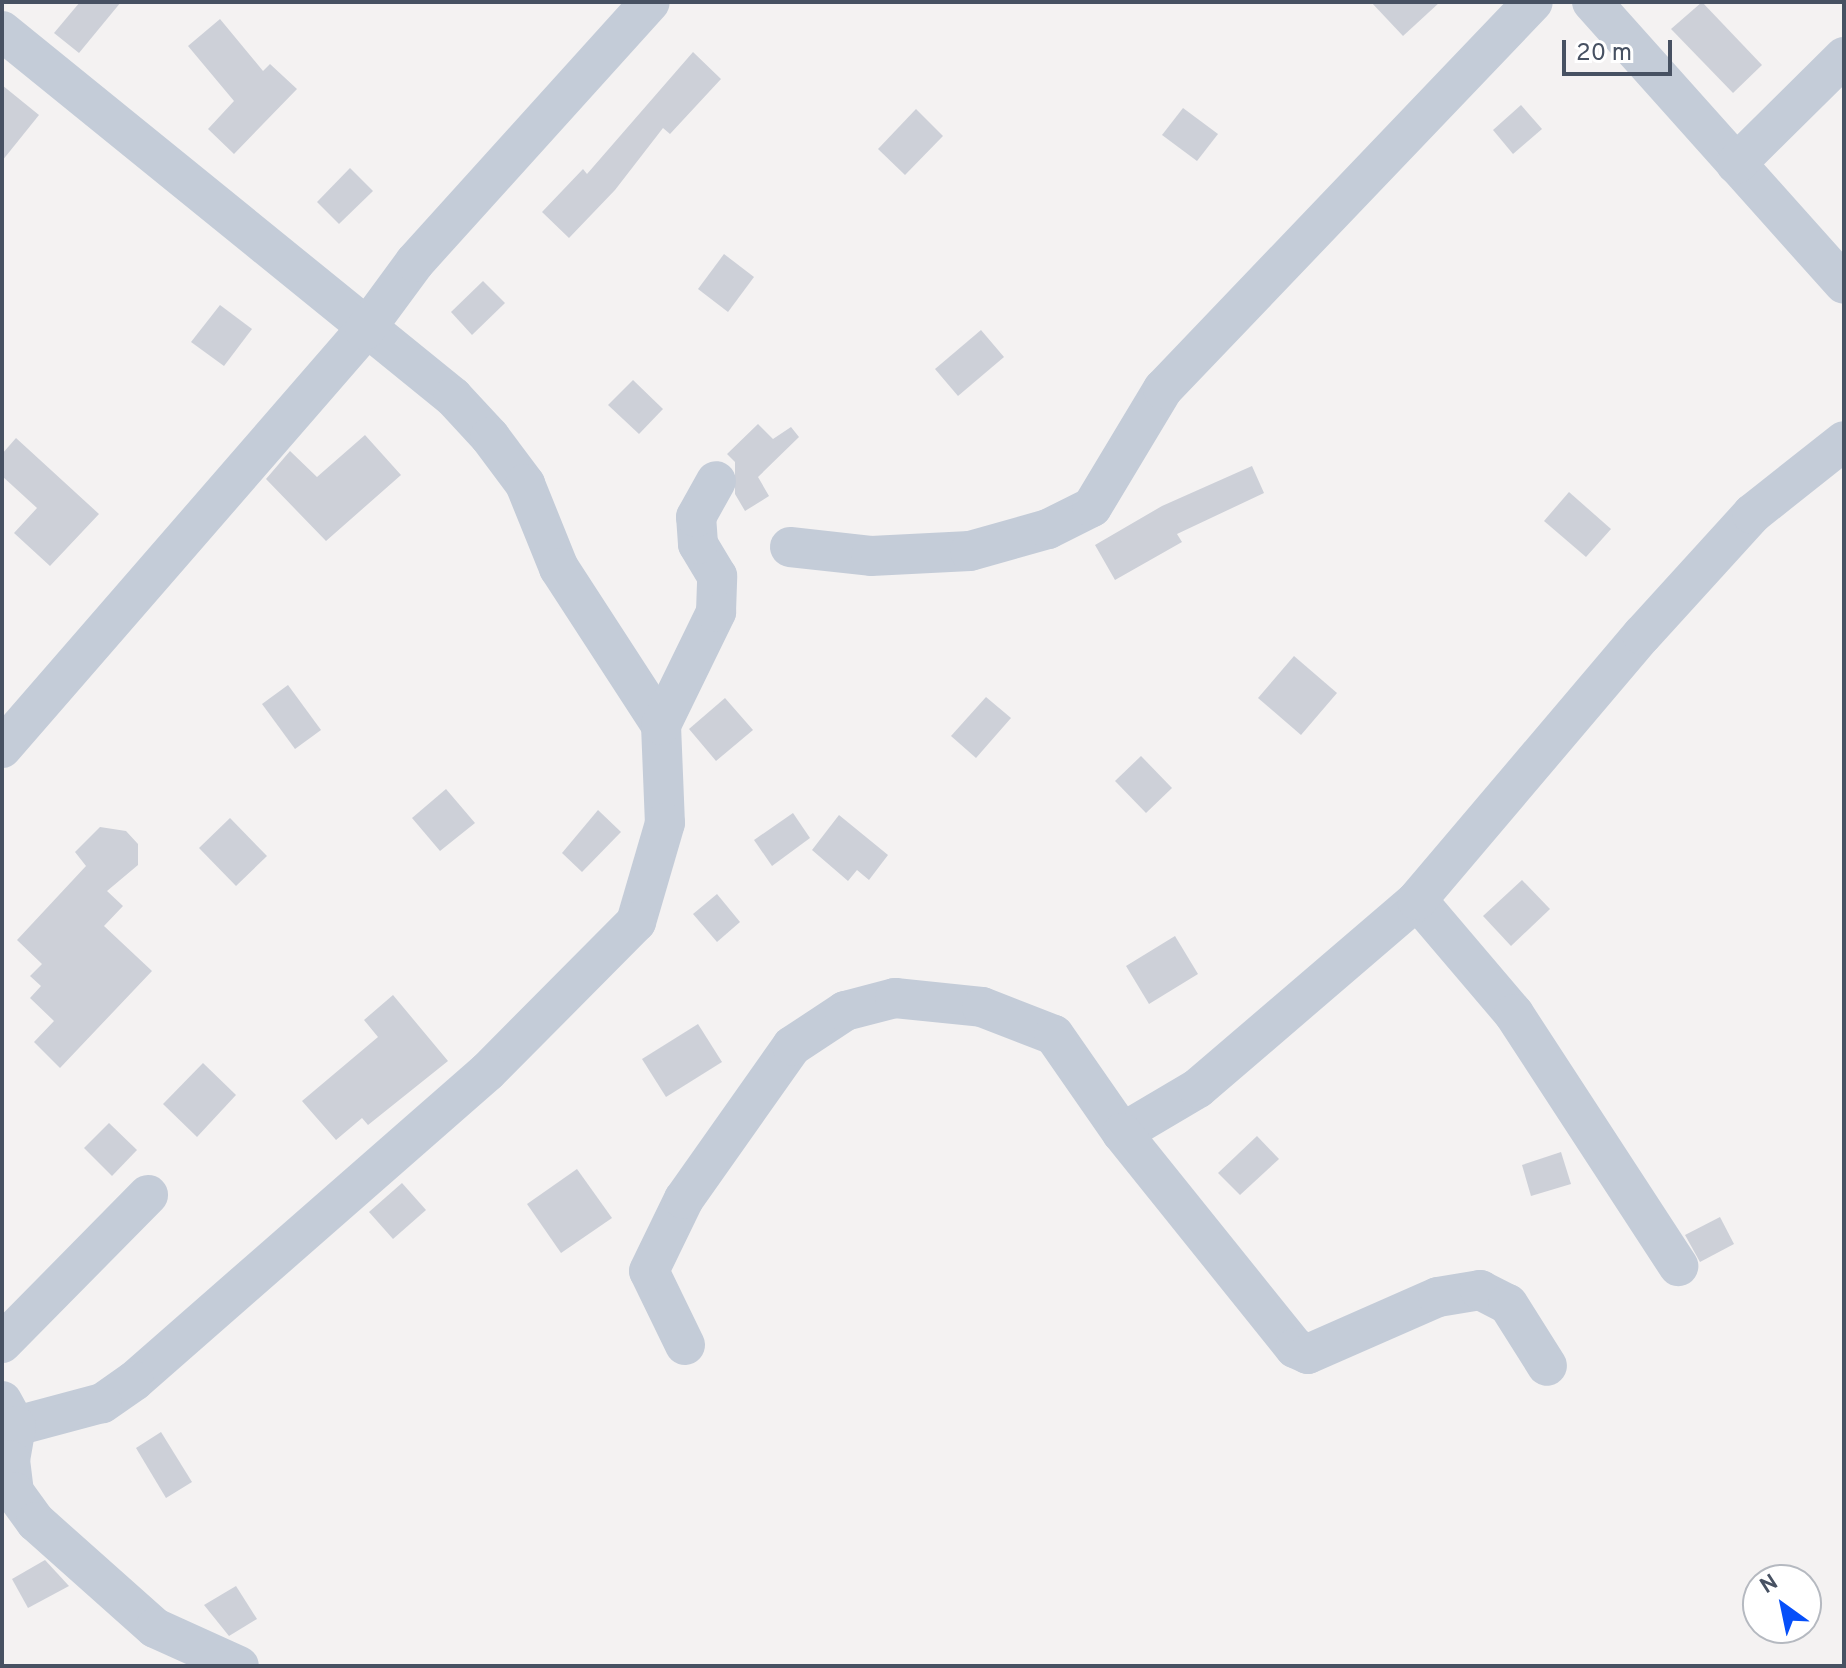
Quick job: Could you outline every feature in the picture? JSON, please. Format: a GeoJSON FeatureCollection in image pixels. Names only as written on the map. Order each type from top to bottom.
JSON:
{"type":"FeatureCollection","features":[{"type":"Feature","properties":{"kind":"street"},"geometry":{"type":"LineString","coordinates":[[2,748],[365,330],[415,262],[650,2]]}},
{"type":"Feature","properties":{"kind":"street"},"geometry":{"type":"LineString","coordinates":[[790,547],[871,556],[970,551],[1048,529],[1092,507],[1163,389],[1533,2]]}},
{"type":"Feature","properties":{"kind":"street"},"geometry":{"type":"LineString","coordinates":[[1592,2],[1844,284]]}},
{"type":"Feature","properties":{"kind":"street"},"geometry":{"type":"LineString","coordinates":[[2,31],[365,330],[453,397],[490,437],[525,484],[559,568],[661,725]]}},
{"type":"Feature","properties":{"kind":"street"},"geometry":{"type":"LineString","coordinates":[[1736,164],[1844,57]]}},
{"type":"Feature","properties":{"kind":"street"},"geometry":{"type":"LineString","coordinates":[[1122,1133],[1198,1088],[1417,900],[1642,635],[1752,514],[1844,441]]}},
{"type":"Feature","properties":{"kind":"street"},"geometry":{"type":"LineString","coordinates":[[239,1666],[155,1628],[36,1522],[14,1492],[9,1413],[102,1403],[134,1381],[487,1072],[636,922],[665,823],[661,725],[716,612],[717,576],[698,544],[696,517],[716,481]]}},
{"type":"Feature","properties":{"kind":"street"},"geometry":{"type":"LineString","coordinates":[[1417,900],[1514,1014],[1678,1266]]}},
{"type":"Feature","properties":{"kind":"street"},"geometry":{"type":"LineString","coordinates":[[685,1345],[649,1271],[684,1199],[792,1046],[845,1011],[895,998],[982,1007],[1054,1035],[1122,1133],[1295,1348],[1308,1354],[1438,1297],[1480,1290],[1508,1304],[1547,1366]]}},
{"type":"Feature","properties":{"kind":"street"},"geometry":{"type":"LineString","coordinates":[[2,1343],[148,1195]]}},
{"type":"Feature","properties":{"kind":"building"},"geometry":{"type":"Polygon","coordinates":[[[80,2],[121,2],[79,53],[54,33],[80,2]]]}},
{"type":"Feature","properties":{"kind":"building"},"geometry":{"type":"Polygon","coordinates":[[[1371,2],[1440,2],[1403,36],[1371,2]]]}},
{"type":"Feature","properties":{"kind":"building"},"geometry":{"type":"Polygon","coordinates":[[[1702,2],[1762,65],[1733,93],[1671,29],[1702,2]]]}},
{"type":"Feature","properties":{"kind":"building"},"geometry":{"type":"Polygon","coordinates":[[[220,19],[263,71],[270,64],[297,89],[234,154],[208,129],[234,101],[188,46],[220,19]]]}},
{"type":"Feature","properties":{"kind":"building"},"geometry":{"type":"Polygon","coordinates":[[[693,52],[721,79],[670,134],[663,128],[615,190],[569,238],[542,212],[583,169],[587,174],[693,52]]]}},
{"type":"Feature","properties":{"kind":"building"},"geometry":{"type":"Polygon","coordinates":[[[2,85],[39,115],[2,161],[2,85]]]}},
{"type":"Feature","properties":{"kind":"building"},"geometry":{"type":"Polygon","coordinates":[[[1521,105],[1542,129],[1513,154],[1493,130],[1521,105]]]}},
{"type":"Feature","properties":{"kind":"building"},"geometry":{"type":"Polygon","coordinates":[[[1183,108],[1218,134],[1197,161],[1162,135],[1183,108]]]}},
{"type":"Feature","properties":{"kind":"building"},"geometry":{"type":"Polygon","coordinates":[[[916,109],[943,136],[905,175],[878,149],[916,109]]]}},
{"type":"Feature","properties":{"kind":"building"},"geometry":{"type":"Polygon","coordinates":[[[350,168],[373,191],[339,224],[317,202],[350,168]]]}},
{"type":"Feature","properties":{"kind":"building"},"geometry":{"type":"Polygon","coordinates":[[[724,254],[754,277],[728,312],[698,289],[724,254]]]}},
{"type":"Feature","properties":{"kind":"building"},"geometry":{"type":"Polygon","coordinates":[[[483,281],[505,303],[472,335],[451,312],[483,281]]]}},
{"type":"Feature","properties":{"kind":"building"},"geometry":{"type":"Polygon","coordinates":[[[220,305],[252,329],[224,366],[191,342],[220,305]]]}},
{"type":"Feature","properties":{"kind":"building"},"geometry":{"type":"Polygon","coordinates":[[[981,330],[1004,357],[958,396],[935,369],[981,330]]]}},
{"type":"Feature","properties":{"kind":"building"},"geometry":{"type":"Polygon","coordinates":[[[633,380],[663,409],[639,434],[608,405],[633,380]]]}},
{"type":"Feature","properties":{"kind":"building"},"geometry":{"type":"Polygon","coordinates":[[[758,424],[773,439],[791,427],[799,437],[758,477],[769,496],[745,511],[735,494],[735,462],[727,454],[758,424]]]}},
{"type":"Feature","properties":{"kind":"building"},"geometry":{"type":"Polygon","coordinates":[[[365,435],[401,475],[326,541],[266,479],[290,451],[317,477],[365,435]]]}},
{"type":"Feature","properties":{"kind":"building"},"geometry":{"type":"Polygon","coordinates":[[[16,438],[99,514],[50,566],[14,533],[37,508],[2,476],[2,454],[16,438]]]}},
{"type":"Feature","properties":{"kind":"building"},"geometry":{"type":"Polygon","coordinates":[[[1252,466],[1264,493],[1177,534],[1182,542],[1115,580],[1095,545],[1162,506],[1252,466]]]}},
{"type":"Feature","properties":{"kind":"building"},"geometry":{"type":"Polygon","coordinates":[[[1569,492],[1611,529],[1586,557],[1544,521],[1569,492]]]}},
{"type":"Feature","properties":{"kind":"building"},"geometry":{"type":"Polygon","coordinates":[[[1294,656],[1337,693],[1301,735],[1258,698],[1294,656]]]}},
{"type":"Feature","properties":{"kind":"building"},"geometry":{"type":"Polygon","coordinates":[[[288,685],[321,730],[295,749],[262,704],[288,685]]]}},
{"type":"Feature","properties":{"kind":"building"},"geometry":{"type":"Polygon","coordinates":[[[986,697],[1011,718],[976,758],[951,736],[986,697]]]}},
{"type":"Feature","properties":{"kind":"building"},"geometry":{"type":"Polygon","coordinates":[[[725,698],[753,730],[716,761],[689,729],[725,698]]]}},
{"type":"Feature","properties":{"kind":"building"},"geometry":{"type":"Polygon","coordinates":[[[1141,756],[1172,788],[1146,813],[1115,781],[1141,756]]]}},
{"type":"Feature","properties":{"kind":"building"},"geometry":{"type":"Polygon","coordinates":[[[446,789],[475,823],[440,851],[412,818],[446,789]]]}},
{"type":"Feature","properties":{"kind":"building"},"geometry":{"type":"Polygon","coordinates":[[[598,810],[621,832],[582,872],[562,853],[598,810]]]}},
{"type":"Feature","properties":{"kind":"building"},"geometry":{"type":"Polygon","coordinates":[[[793,813],[810,838],[772,866],[754,840],[793,813]]]}},
{"type":"Feature","properties":{"kind":"building"},"geometry":{"type":"Polygon","coordinates":[[[839,815],[888,855],[869,880],[857,870],[848,881],[812,850],[839,815]]]}},
{"type":"Feature","properties":{"kind":"building"},"geometry":{"type":"Polygon","coordinates":[[[230,818],[267,856],[236,886],[199,848],[230,818]]]}},
{"type":"Feature","properties":{"kind":"building"},"geometry":{"type":"Polygon","coordinates":[[[100,827],[126,831],[138,844],[138,865],[107,891],[123,906],[104,926],[152,971],[60,1068],[34,1042],[54,1021],[30,998],[41,986],[30,976],[42,964],[17,940],[86,866],[75,852],[100,827]]]}},
{"type":"Feature","properties":{"kind":"building"},"geometry":{"type":"Polygon","coordinates":[[[1522,880],[1550,909],[1511,946],[1483,916],[1522,880]]]}},
{"type":"Feature","properties":{"kind":"building"},"geometry":{"type":"Polygon","coordinates":[[[717,894],[740,922],[717,942],[693,914],[717,894]]]}},
{"type":"Feature","properties":{"kind":"building"},"geometry":{"type":"Polygon","coordinates":[[[1175,936],[1198,974],[1149,1004],[1126,966],[1175,936]]]}},
{"type":"Feature","properties":{"kind":"building"},"geometry":{"type":"Polygon","coordinates":[[[393,995],[448,1061],[368,1125],[362,1118],[336,1140],[302,1101],[378,1037],[364,1020],[393,995]]]}},
{"type":"Feature","properties":{"kind":"building"},"geometry":{"type":"Polygon","coordinates":[[[698,1024],[722,1062],[666,1097],[642,1059],[698,1024]]]}},
{"type":"Feature","properties":{"kind":"building"},"geometry":{"type":"Polygon","coordinates":[[[203,1063],[236,1095],[197,1137],[163,1104],[203,1063]]]}},
{"type":"Feature","properties":{"kind":"building"},"geometry":{"type":"Polygon","coordinates":[[[109,1123],[137,1150],[112,1176],[84,1148],[109,1123]]]}},
{"type":"Feature","properties":{"kind":"building"},"geometry":{"type":"Polygon","coordinates":[[[1257,1136],[1279,1159],[1240,1195],[1218,1173],[1257,1136]]]}},
{"type":"Feature","properties":{"kind":"building"},"geometry":{"type":"Polygon","coordinates":[[[1561,1152],[1571,1184],[1531,1196],[1522,1165],[1561,1152]]]}},
{"type":"Feature","properties":{"kind":"building"},"geometry":{"type":"Polygon","coordinates":[[[577,1169],[612,1218],[561,1253],[527,1204],[577,1169]]]}},
{"type":"Feature","properties":{"kind":"building"},"geometry":{"type":"Polygon","coordinates":[[[402,1183],[426,1210],[393,1239],[369,1212],[402,1183]]]}},
{"type":"Feature","properties":{"kind":"building"},"geometry":{"type":"Polygon","coordinates":[[[1720,1217],[1734,1244],[1700,1262],[1685,1235],[1720,1217]]]}},
{"type":"Feature","properties":{"kind":"building"},"geometry":{"type":"Polygon","coordinates":[[[161,1432],[192,1482],[166,1498],[136,1448],[161,1432]]]}},
{"type":"Feature","properties":{"kind":"building"},"geometry":{"type":"Polygon","coordinates":[[[45,1560],[69,1586],[28,1608],[12,1579],[45,1560]]]}},
{"type":"Feature","properties":{"kind":"building"},"geometry":{"type":"Polygon","coordinates":[[[236,1586],[257,1619],[229,1636],[204,1605],[236,1586]]]}}]}
